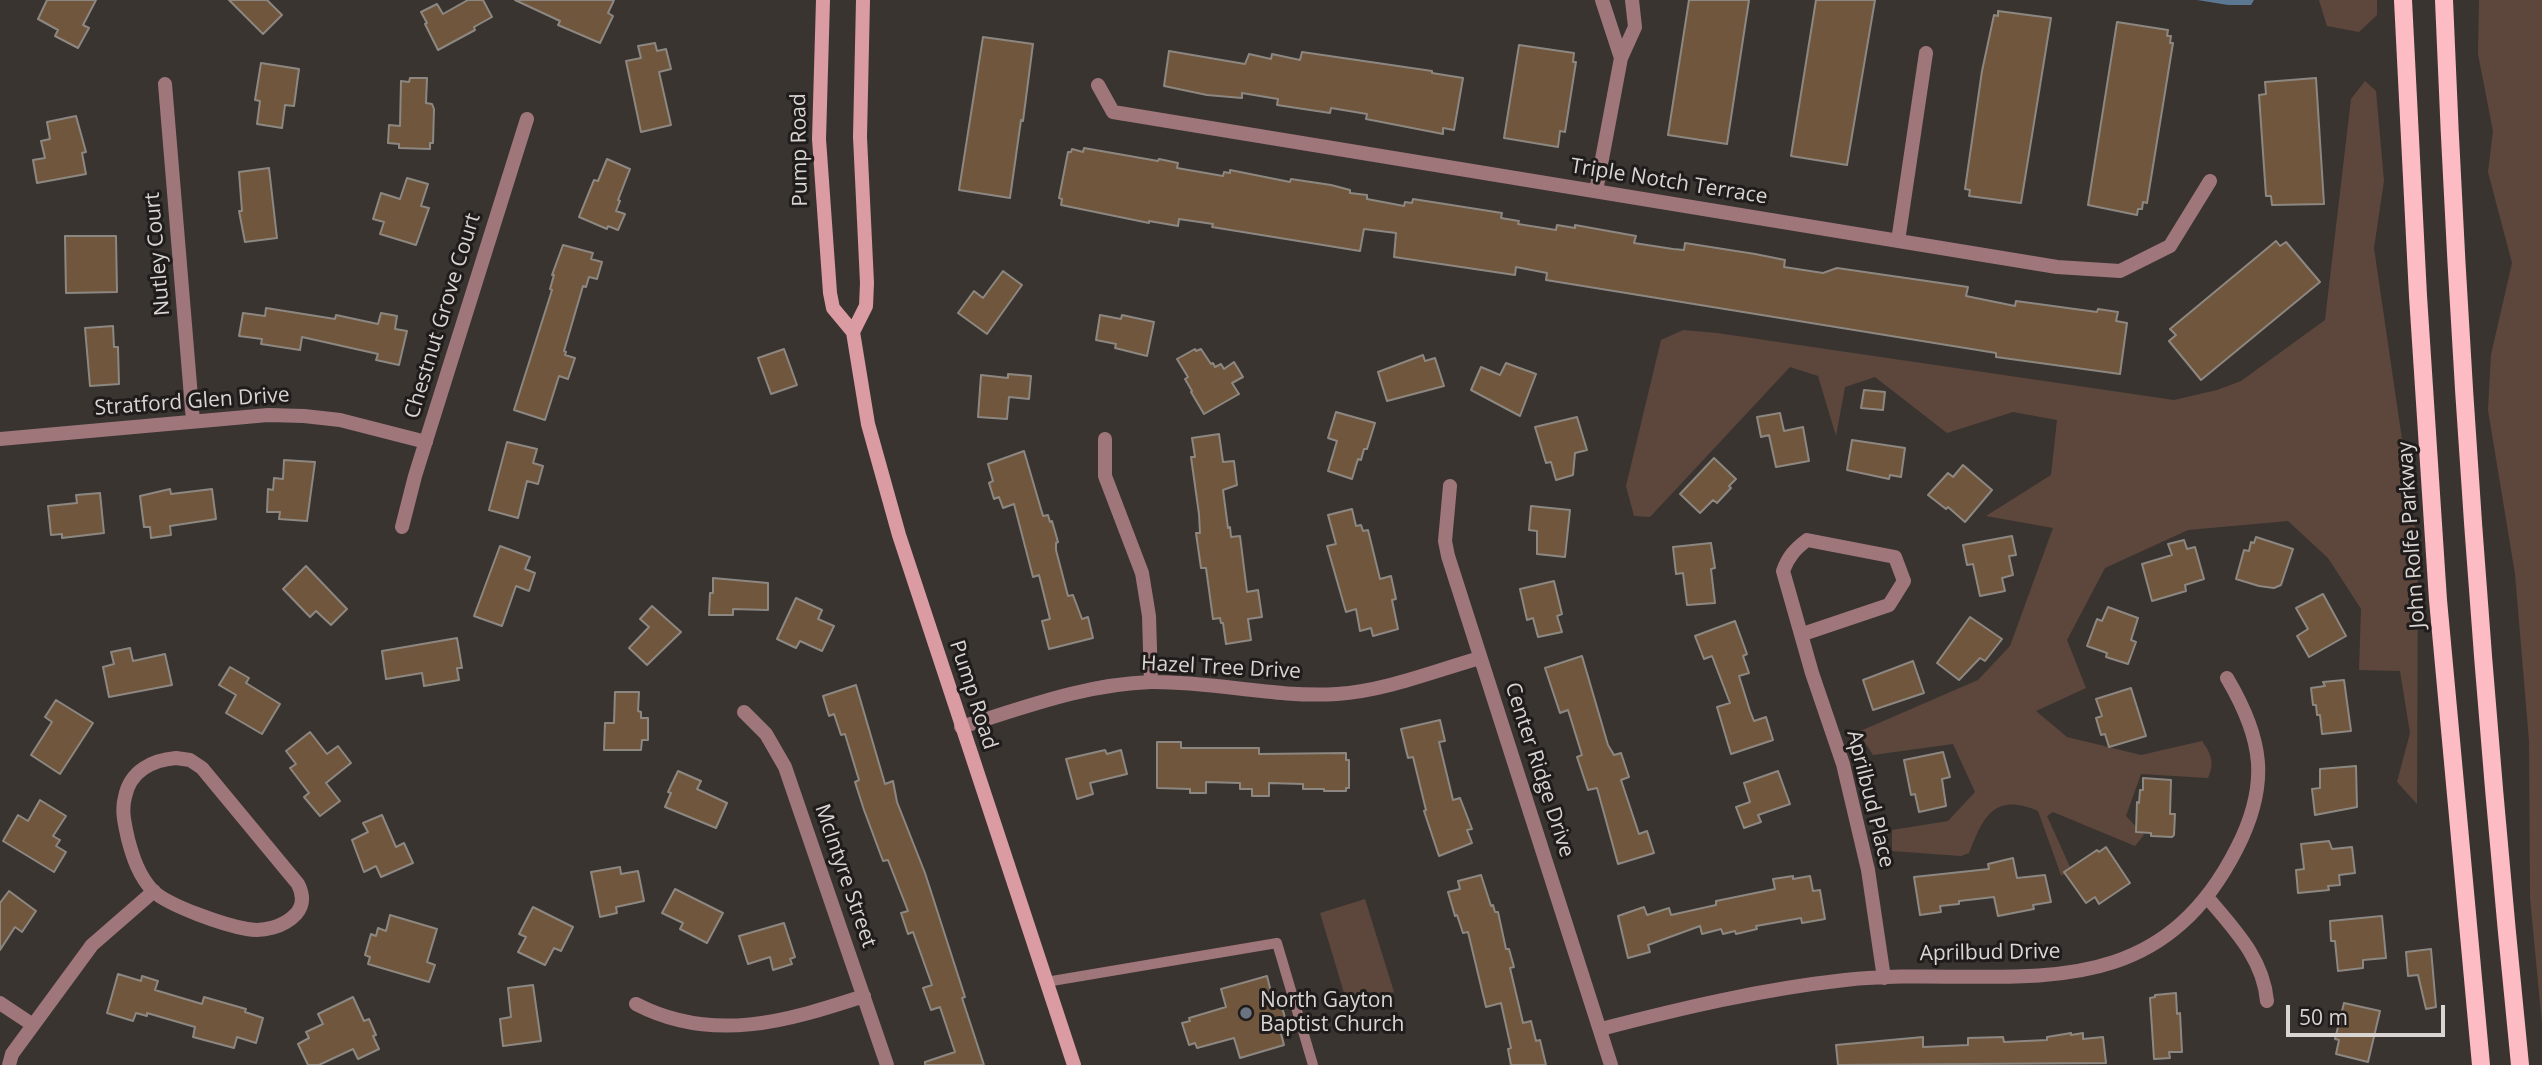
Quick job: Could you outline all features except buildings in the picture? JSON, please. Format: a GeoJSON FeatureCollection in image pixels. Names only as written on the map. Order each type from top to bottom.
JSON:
{"type":"FeatureCollection","features":[{"type":"Feature","properties":{"kind":"main road","name":"Pump Road"},"geometry":{"type":"LineString","coordinates":[[822,0],[819,139],[825,247],[833,308],[853,332],[868,424],[880,471],[961,727],[1074,1065]]}},
{"type":"Feature","properties":{"kind":"main road"},"geometry":{"type":"LineString","coordinates":[[853,332],[866,306],[867,283],[860,137],[863,0]]}},
{"type":"Feature","properties":{"kind":"main road","name":"John Rolfe Parkway"},"geometry":{"type":"LineString","coordinates":[[2403,0],[2418,296],[2437,586],[2482,1065]]}},
{"type":"Feature","properties":{"kind":"main road"},"geometry":{"type":"LineString","coordinates":[[2444,0],[2465,408],[2478,597],[2504,914],[2520,1065]]}},
{"type":"Feature","properties":{"kind":"street"},"geometry":{"type":"LineString","coordinates":[[1601,0],[1621,58]]}},
{"type":"Feature","properties":{"kind":"street"},"geometry":{"type":"LineString","coordinates":[[1596,191],[1621,58],[1635,27],[1632,0]]}},
{"type":"Feature","properties":{"kind":"street"},"geometry":{"type":"LineString","coordinates":[[1898,241],[1926,53]]}},
{"type":"Feature","properties":{"kind":"street","name":"Nutley Court"},"geometry":{"type":"LineString","coordinates":[[165,84],[193,421]]}},
{"type":"Feature","properties":{"kind":"street","name":"Triple Notch Terrace"},"geometry":{"type":"LineString","coordinates":[[1098,86],[1112,112],[2057,267],[2120,271],[2170,246],[2210,181]]}},
{"type":"Feature","properties":{"kind":"street","name":"Chestnut Grove Court"},"geometry":{"type":"LineString","coordinates":[[402,527],[527,119]]}},
{"type":"Feature","properties":{"kind":"street","name":"Stratford Glen Drive"},"geometry":{"type":"LineString","coordinates":[[0,439],[268,415],[304,416],[366,425],[426,442]]}},
{"type":"Feature","properties":{"kind":"street"},"geometry":{"type":"LineString","coordinates":[[1105,439],[1105,476],[1142,573],[1149,616],[1151,682]]}},
{"type":"Feature","properties":{"kind":"street","name":"Center Ridge Drive"},"geometry":{"type":"LineString","coordinates":[[1450,486],[1445,541],[1611,1065]]}},
{"type":"Feature","properties":{"kind":"street","name":"Aprilbud Place"},"geometry":{"type":"LineString","coordinates":[[1803,634],[1889,606],[1904,581],[1895,557],[1807,540],[1787,559],[1783,571],[1846,777],[1868,870],[1884,978]]}},
{"type":"Feature","properties":{"kind":"street","name":"Hazel Tree Drive"},"geometry":{"type":"LineString","coordinates":[[961,727],[1066,694],[1105,686],[1151,682],[1188,683],[1306,694],[1339,694],[1375,688],[1480,658]]}},
{"type":"Feature","properties":{"kind":"street","name":"Aprilbud Drive"},"geometry":{"type":"LineString","coordinates":[[1601,1029],[1743,995],[1846,980],[2027,977],[2094,969],[2126,958],[2172,931],[2194,912],[2228,866],[2245,832],[2256,790],[2258,750],[2242,704],[2227,678]]}},
{"type":"Feature","properties":{"kind":"street","name":"McIntyre Street"},"geometry":{"type":"LineString","coordinates":[[744,712],[766,734],[785,767],[887,1065]]}},
{"type":"Feature","properties":{"kind":"street"},"geometry":{"type":"LineString","coordinates":[[176,758],[190,761],[202,768],[219,787],[298,884],[302,902],[298,912],[277,927],[247,929],[184,909],[154,891],[141,876],[132,856],[124,816],[124,799],[127,787],[136,774],[162,759],[176,758]]}},
{"type":"Feature","properties":{"kind":"street"},"geometry":{"type":"LineString","coordinates":[[6,1060],[92,945],[154,891]]}},
{"type":"Feature","properties":{"kind":"street"},"geometry":{"type":"LineString","coordinates":[[2207,897],[2248,946],[2265,986],[2267,1001]]}},
{"type":"Feature","properties":{"kind":"street"},"geometry":{"type":"LineString","coordinates":[[636,1004],[678,1020],[740,1027],[802,1017],[864,996]]}},
{"type":"Feature","properties":{"kind":"street"},"geometry":{"type":"LineString","coordinates":[[0,1003],[33,1025]]}},
{"type":"Feature","properties":{"kind":"lane"},"geometry":{"type":"LineString","coordinates":[[1046,982],[1277,943],[1313,1065]]}},
{"type":"Feature","properties":{"kind":"shaded area"},"geometry":{"type":"Polygon","coordinates":[[[2319,0],[2377,0],[2377,15],[2359,32],[2327,26],[2319,0]]]}},
{"type":"Feature","properties":{"kind":"shaded area"},"geometry":{"type":"Polygon","coordinates":[[[2479,0],[2542,0],[2542,1024],[2530,898],[2529,741],[2515,574],[2488,410],[2491,355],[2512,263],[2488,172],[2493,131],[2478,54],[2479,0]]]}},
{"type":"Feature","properties":{"kind":"shaded area"},"geometry":{"type":"Polygon","coordinates":[[[2365,81],[2376,91],[2384,181],[2374,248],[2418,549],[2417,804],[2397,782],[2410,733],[2400,671],[2359,670],[2361,609],[2328,558],[2288,521],[2188,530],[2105,568],[2067,640],[2086,688],[2036,711],[2067,737],[2141,755],[2202,741],[2210,754],[2212,763],[2208,778],[2141,774],[2126,816],[2144,835],[2135,846],[2053,812],[2047,816],[2070,867],[2069,874],[2061,875],[2038,811],[2010,805],[2000,807],[1985,819],[1969,853],[1961,856],[1892,851],[1892,830],[1948,821],[1975,792],[1953,744],[1873,755],[1858,732],[1978,680],[2010,646],[2053,528],[1986,516],[2051,475],[2057,420],[2013,412],[1947,433],[1875,377],[1845,387],[1836,436],[1818,376],[1790,367],[1650,517],[1634,516],[1626,486],[1661,340],[1683,330],[1717,333],[2174,400],[2217,390],[2241,381],[2325,320],[2351,99],[2365,81]]]}},
{"type":"Feature","properties":{"kind":"shaded area"},"geometry":{"type":"Polygon","coordinates":[[[1365,899],[1394,992],[1348,1006],[1320,913],[1365,899]]]}},
{"type":"Feature","properties":{"kind":"water"},"geometry":{"type":"Polygon","coordinates":[[[2197,0],[2254,0],[2251,5],[2228,5],[2197,0]]]}},
{"type":"Feature","properties":{"kind":"place","name":"North Gayton Baptist Church"},"geometry":{"type":"Point","coordinates":[1246,1013]}}]}
